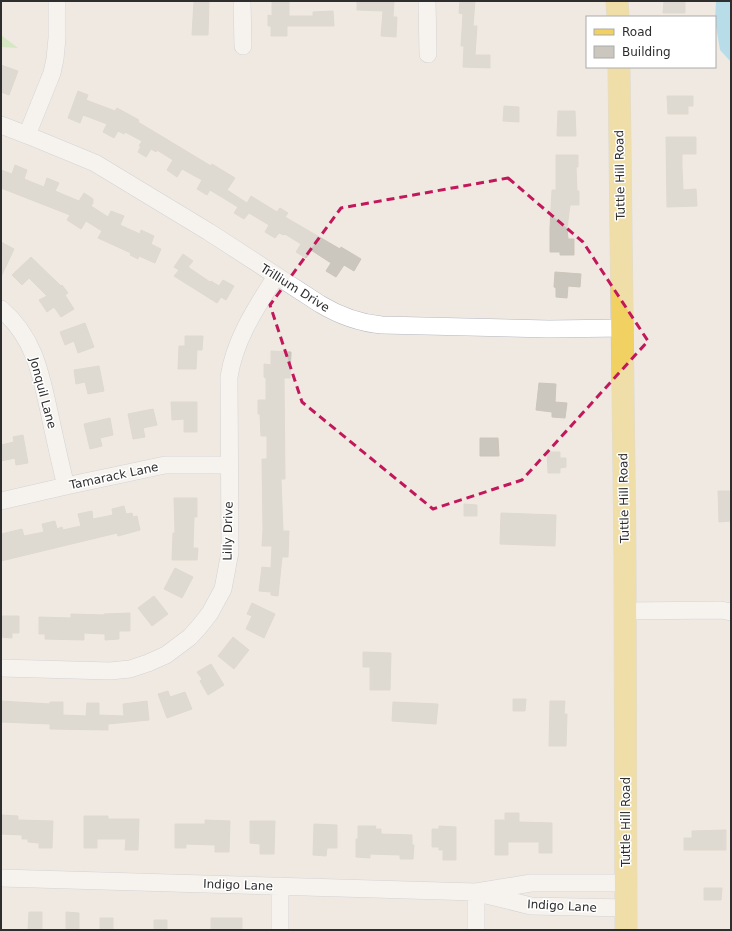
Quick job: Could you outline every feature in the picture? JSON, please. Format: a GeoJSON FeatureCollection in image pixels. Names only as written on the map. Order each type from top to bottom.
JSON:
{"type":"FeatureCollection","features":[{"type":"Feature","properties":{"kind":"main road"},"geometry":{"type":"LineString","coordinates":[[618,1],[618,16]]}},
{"type":"Feature","properties":{"kind":"main road","name":"Tuttle Hill Road"},"geometry":{"type":"LineString","coordinates":[[619,68],[623,328],[626,930]]}},
{"type":"Feature","properties":{"kind":"street"},"geometry":{"type":"LineString","coordinates":[[28,134],[52,73],[57,38],[57,1]]}},
{"type":"Feature","properties":{"kind":"street"},"geometry":{"type":"LineString","coordinates":[[242,1],[242,46]]}},
{"type":"Feature","properties":{"kind":"street"},"geometry":{"type":"LineString","coordinates":[[427,1],[428,54]]}},
{"type":"Feature","properties":{"kind":"street","name":"Trillium Drive"},"geometry":{"type":"LineString","coordinates":[[1,125],[28,134],[95,163],[209,232],[334,312],[350,319],[366,323],[549,329],[623,328]]}},
{"type":"Feature","properties":{"kind":"street","name":"Lilly Drive"},"geometry":{"type":"LineString","coordinates":[[1,668],[120,671],[136,667],[158,660],[177,648],[190,637],[210,613],[223,589],[230,552],[229,377],[231,364],[238,343],[276,276]]}},
{"type":"Feature","properties":{"kind":"street","name":"Jonquil Lane"},"geometry":{"type":"LineString","coordinates":[[1,309],[10,317],[22,332],[31,348],[40,371],[66,486]]}},
{"type":"Feature","properties":{"kind":"street","name":"Tamarack Lane"},"geometry":{"type":"LineString","coordinates":[[1,501],[165,465],[229,466]]}},
{"type":"Feature","properties":{"kind":"street"},"geometry":{"type":"LineString","coordinates":[[625,610],[721,610],[731,612]]}},
{"type":"Feature","properties":{"kind":"street","name":"Indigo Lane"},"geometry":{"type":"LineString","coordinates":[[1,878],[476,892],[531,883],[626,883]]}},
{"type":"Feature","properties":{"kind":"street"},"geometry":{"type":"LineString","coordinates":[[280,886],[280,930]]}},
{"type":"Feature","properties":{"kind":"street"},"geometry":{"type":"LineString","coordinates":[[476,892],[476,930]]}},
{"type":"Feature","properties":{"kind":"street","name":"Indigo Lane"},"geometry":{"type":"LineString","coordinates":[[476,892],[531,906],[626,908]]}},
{"type":"Feature","properties":{"kind":"highlighted area"},"geometry":{"type":"Polygon","coordinates":[[[508,178],[583,242],[648,341],[522,480],[433,509],[302,402],[270,305],[341,208],[508,178]]]}},
{"type":"Feature","properties":{"kind":"green space"},"geometry":{"type":"Polygon","coordinates":[[[1,35],[18,48],[1,47],[1,35]]]}},
{"type":"Feature","properties":{"kind":"water"},"geometry":{"type":"Polygon","coordinates":[[[716,1],[731,1],[731,62],[720,50],[715,16],[716,1]]]}},
{"type":"Feature","properties":{"kind":"building"},"geometry":{"type":"Polygon","coordinates":[[[194,1],[209,1],[208,35],[192,35],[194,1]]]}},
{"type":"Feature","properties":{"kind":"building"},"geometry":{"type":"Polygon","coordinates":[[[272,1],[289,1],[289,16],[313,16],[313,12],[333,11],[334,26],[287,26],[287,36],[271,36],[271,26],[268,26],[268,15],[272,16],[272,1]]]}},
{"type":"Feature","properties":{"kind":"building"},"geometry":{"type":"Polygon","coordinates":[[[357,1],[394,1],[393,17],[397,17],[396,37],[381,36],[383,11],[357,10],[357,1]]]}},
{"type":"Feature","properties":{"kind":"building"},"geometry":{"type":"Polygon","coordinates":[[[460,1],[475,1],[473,26],[477,26],[475,55],[490,55],[490,68],[463,67],[464,46],[461,46],[463,14],[459,13],[460,1]]]}},
{"type":"Feature","properties":{"kind":"building"},"geometry":{"type":"Polygon","coordinates":[[[664,1],[685,1],[685,13],[663,13],[664,1]]]}},
{"type":"Feature","properties":{"kind":"building"},"geometry":{"type":"Polygon","coordinates":[[[1,65],[18,71],[9,95],[1,92],[1,65]]]}},
{"type":"Feature","properties":{"kind":"building"},"geometry":{"type":"Polygon","coordinates":[[[78,91],[88,95],[86,100],[115,111],[117,108],[139,120],[138,122],[211,166],[212,164],[235,178],[227,190],[247,203],[251,196],[277,212],[280,208],[288,213],[285,217],[340,249],[341,247],[361,259],[354,271],[344,265],[336,277],[326,271],[331,263],[311,250],[306,258],[296,252],[301,244],[285,234],[279,233],[275,238],[265,232],[269,225],[249,213],[244,219],[234,213],[238,207],[210,190],[207,195],[197,189],[202,180],[182,169],[177,177],[167,170],[173,160],[157,150],[156,152],[151,149],[146,157],[138,152],[142,141],[125,132],[124,134],[118,131],[114,138],[103,132],[107,124],[83,115],[80,123],[68,118],[78,91]]]}},
{"type":"Feature","properties":{"kind":"building"},"geometry":{"type":"Polygon","coordinates":[[[667,96],[693,96],[693,106],[688,106],[688,114],[668,114],[667,96]]]}},
{"type":"Feature","properties":{"kind":"building"},"geometry":{"type":"Polygon","coordinates":[[[504,106],[519,107],[519,122],[503,121],[504,106]]]}},
{"type":"Feature","properties":{"kind":"building"},"geometry":{"type":"Polygon","coordinates":[[[558,111],[575,111],[576,136],[557,136],[558,111]]]}},
{"type":"Feature","properties":{"kind":"building"},"geometry":{"type":"Polygon","coordinates":[[[666,137],[696,137],[696,154],[682,154],[682,167],[683,190],[696,189],[697,206],[667,207],[666,137]]]}},
{"type":"Feature","properties":{"kind":"building"},"geometry":{"type":"Polygon","coordinates":[[[556,155],[578,155],[578,167],[576,167],[579,205],[570,205],[567,228],[568,239],[574,239],[574,255],[560,255],[560,252],[550,252],[552,190],[556,190],[556,155]]]}},
{"type":"Feature","properties":{"kind":"building"},"geometry":{"type":"Polygon","coordinates":[[[15,165],[27,170],[24,179],[44,187],[47,178],[59,183],[55,191],[79,201],[84,193],[93,199],[91,206],[108,217],[111,211],[124,216],[120,225],[140,234],[141,230],[154,236],[151,244],[161,249],[155,263],[139,256],[138,259],[130,255],[131,253],[98,238],[102,231],[86,221],[81,229],[67,220],[70,215],[1,188],[1,170],[12,174],[15,165]]]}},
{"type":"Feature","properties":{"kind":"building"},"geometry":{"type":"Polygon","coordinates":[[[1,242],[14,249],[1,277],[1,242]]]}},
{"type":"Feature","properties":{"kind":"building"},"geometry":{"type":"Polygon","coordinates":[[[183,254],[193,261],[188,267],[210,282],[211,281],[219,286],[223,280],[234,286],[226,300],[221,297],[217,303],[174,276],[179,270],[174,267],[183,254]]]}},
{"type":"Feature","properties":{"kind":"building"},"geometry":{"type":"Polygon","coordinates":[[[31,257],[61,286],[62,285],[68,293],[65,295],[74,309],[61,317],[54,307],[47,312],[39,300],[47,296],[29,278],[22,285],[12,275],[31,257]]]}},
{"type":"Feature","properties":{"kind":"building"},"geometry":{"type":"Polygon","coordinates":[[[555,272],[581,274],[580,287],[568,286],[567,298],[556,297],[556,288],[554,287],[555,272]]]}},
{"type":"Feature","properties":{"kind":"building"},"geometry":{"type":"Polygon","coordinates":[[[85,323],[94,347],[78,353],[74,341],[65,345],[60,332],[85,323]]]}},
{"type":"Feature","properties":{"kind":"building"},"geometry":{"type":"Polygon","coordinates":[[[185,336],[203,336],[202,350],[197,350],[196,369],[178,369],[179,346],[185,346],[185,336]]]}},
{"type":"Feature","properties":{"kind":"building"},"geometry":{"type":"Polygon","coordinates":[[[271,351],[291,352],[290,378],[284,378],[285,479],[281,479],[283,531],[289,531],[288,557],[282,557],[278,596],[271,595],[271,592],[259,591],[262,567],[271,568],[272,546],[262,546],[262,459],[267,459],[267,436],[261,436],[258,400],[266,400],[266,378],[264,377],[264,364],[271,365],[271,351]]]}},
{"type":"Feature","properties":{"kind":"building"},"geometry":{"type":"Polygon","coordinates":[[[99,366],[104,391],[88,394],[85,382],[76,384],[74,370],[99,366]]]}},
{"type":"Feature","properties":{"kind":"building"},"geometry":{"type":"Polygon","coordinates":[[[539,383],[556,384],[555,402],[567,403],[565,418],[552,417],[552,412],[536,410],[539,383]]]}},
{"type":"Feature","properties":{"kind":"building"},"geometry":{"type":"Polygon","coordinates":[[[171,402],[197,402],[197,432],[184,432],[184,419],[172,420],[171,402]]]}},
{"type":"Feature","properties":{"kind":"building"},"geometry":{"type":"Polygon","coordinates":[[[153,409],[157,425],[143,428],[145,437],[133,439],[128,414],[153,409]]]}},
{"type":"Feature","properties":{"kind":"building"},"geometry":{"type":"Polygon","coordinates":[[[110,418],[113,435],[100,438],[102,446],[90,449],[84,424],[110,418]]]}},
{"type":"Feature","properties":{"kind":"building"},"geometry":{"type":"Polygon","coordinates":[[[23,435],[28,463],[16,465],[15,458],[1,461],[1,445],[14,442],[13,437],[23,435]]]}},
{"type":"Feature","properties":{"kind":"building"},"geometry":{"type":"Polygon","coordinates":[[[480,438],[498,438],[499,456],[480,456],[480,438]]]}},
{"type":"Feature","properties":{"kind":"building"},"geometry":{"type":"Polygon","coordinates":[[[547,452],[560,452],[560,458],[566,458],[566,467],[560,468],[560,473],[548,473],[547,452]]]}},
{"type":"Feature","properties":{"kind":"building"},"geometry":{"type":"Polygon","coordinates":[[[718,491],[731,491],[731,521],[719,522],[718,491]]]}},
{"type":"Feature","properties":{"kind":"building"},"geometry":{"type":"Polygon","coordinates":[[[174,498],[197,498],[197,517],[194,517],[193,548],[198,548],[197,560],[172,560],[173,533],[175,533],[174,498]]]}},
{"type":"Feature","properties":{"kind":"building"},"geometry":{"type":"Polygon","coordinates":[[[464,504],[477,505],[477,516],[464,516],[464,504]]]}},
{"type":"Feature","properties":{"kind":"building"},"geometry":{"type":"Polygon","coordinates":[[[124,506],[126,514],[132,513],[133,517],[137,516],[140,530],[118,536],[117,533],[1,561],[1,534],[22,529],[24,536],[44,532],[42,524],[55,521],[57,529],[62,527],[63,530],[81,526],[78,514],[92,511],[93,519],[113,515],[112,509],[124,506]]]}},
{"type":"Feature","properties":{"kind":"building"},"geometry":{"type":"Polygon","coordinates":[[[501,513],[556,515],[555,546],[500,544],[501,513]]]}},
{"type":"Feature","properties":{"kind":"building"},"geometry":{"type":"Polygon","coordinates":[[[175,568],[193,577],[182,598],[164,589],[175,568]]]}},
{"type":"Feature","properties":{"kind":"building"},"geometry":{"type":"Polygon","coordinates":[[[154,596],[168,614],[152,626],[138,608],[154,596]]]}},
{"type":"Feature","properties":{"kind":"building"},"geometry":{"type":"Polygon","coordinates":[[[252,603],[275,614],[264,638],[246,629],[252,616],[247,614],[252,603]]]}},
{"type":"Feature","properties":{"kind":"building"},"geometry":{"type":"Polygon","coordinates":[[[130,613],[130,631],[119,631],[119,639],[105,640],[105,634],[84,633],[84,640],[45,639],[45,634],[39,634],[39,617],[71,618],[71,614],[104,615],[130,613]]]}},
{"type":"Feature","properties":{"kind":"building"},"geometry":{"type":"Polygon","coordinates":[[[1,616],[19,616],[19,633],[12,633],[12,638],[1,637],[1,616]]]}},
{"type":"Feature","properties":{"kind":"building"},"geometry":{"type":"Polygon","coordinates":[[[233,637],[249,650],[234,669],[218,656],[233,637]]]}},
{"type":"Feature","properties":{"kind":"building"},"geometry":{"type":"Polygon","coordinates":[[[363,652],[391,653],[390,690],[370,690],[370,667],[363,667],[363,652]]]}},
{"type":"Feature","properties":{"kind":"building"},"geometry":{"type":"Polygon","coordinates":[[[211,664],[224,685],[208,695],[200,681],[202,679],[197,672],[211,664]]]}},
{"type":"Feature","properties":{"kind":"building"},"geometry":{"type":"Polygon","coordinates":[[[168,691],[170,697],[185,692],[192,709],[167,718],[158,694],[168,691]]]}},
{"type":"Feature","properties":{"kind":"building"},"geometry":{"type":"Polygon","coordinates":[[[513,699],[526,699],[525,711],[513,711],[513,699]]]}},
{"type":"Feature","properties":{"kind":"building"},"geometry":{"type":"Polygon","coordinates":[[[1,701],[50,704],[50,702],[63,702],[63,715],[86,716],[87,703],[99,703],[99,715],[124,716],[123,704],[147,701],[149,720],[108,724],[108,730],[50,729],[50,724],[1,722],[1,701]]]}},
{"type":"Feature","properties":{"kind":"building"},"geometry":{"type":"Polygon","coordinates":[[[550,701],[565,701],[564,714],[567,714],[566,746],[549,746],[550,701]]]}},
{"type":"Feature","properties":{"kind":"building"},"geometry":{"type":"Polygon","coordinates":[[[393,702],[438,704],[436,724],[392,721],[393,702]]]}},
{"type":"Feature","properties":{"kind":"building"},"geometry":{"type":"Polygon","coordinates":[[[505,813],[519,813],[519,822],[552,823],[552,853],[539,853],[539,842],[508,842],[508,855],[495,855],[495,820],[505,820],[505,813]]]}},
{"type":"Feature","properties":{"kind":"building"},"geometry":{"type":"Polygon","coordinates":[[[1,815],[18,816],[18,820],[53,821],[52,848],[39,848],[39,843],[28,842],[28,839],[22,839],[22,835],[1,834],[1,815]]]}},
{"type":"Feature","properties":{"kind":"building"},"geometry":{"type":"Polygon","coordinates":[[[84,816],[108,816],[108,819],[139,819],[138,850],[125,850],[126,839],[97,839],[97,848],[84,848],[84,816]]]}},
{"type":"Feature","properties":{"kind":"building"},"geometry":{"type":"Polygon","coordinates":[[[205,820],[230,821],[229,852],[215,852],[215,845],[186,844],[186,848],[175,848],[175,824],[205,824],[205,820]]]}},
{"type":"Feature","properties":{"kind":"building"},"geometry":{"type":"Polygon","coordinates":[[[250,821],[275,821],[274,854],[260,854],[260,844],[250,843],[250,821]]]}},
{"type":"Feature","properties":{"kind":"building"},"geometry":{"type":"Polygon","coordinates":[[[314,824],[337,825],[337,848],[327,848],[326,856],[313,855],[314,824]]]}},
{"type":"Feature","properties":{"kind":"building"},"geometry":{"type":"Polygon","coordinates":[[[358,826],[376,826],[375,829],[381,829],[381,834],[412,835],[412,845],[414,845],[413,859],[400,859],[400,855],[370,854],[370,858],[356,857],[358,826]]]}},
{"type":"Feature","properties":{"kind":"building"},"geometry":{"type":"Polygon","coordinates":[[[439,826],[456,827],[456,860],[443,860],[443,850],[439,850],[439,847],[432,847],[432,829],[439,829],[439,826]]]}},
{"type":"Feature","properties":{"kind":"building"},"geometry":{"type":"Polygon","coordinates":[[[726,830],[726,850],[684,850],[684,838],[692,838],[692,831],[726,830]]]}},
{"type":"Feature","properties":{"kind":"building"},"geometry":{"type":"Polygon","coordinates":[[[704,888],[722,888],[721,900],[704,900],[704,888]]]}},
{"type":"Feature","properties":{"kind":"building"},"geometry":{"type":"Polygon","coordinates":[[[29,912],[42,912],[42,930],[28,930],[29,912]]]}},
{"type":"Feature","properties":{"kind":"building"},"geometry":{"type":"Polygon","coordinates":[[[66,912],[79,913],[79,930],[66,930],[66,912]]]}},
{"type":"Feature","properties":{"kind":"building"},"geometry":{"type":"Polygon","coordinates":[[[100,918],[113,918],[113,930],[100,930],[100,918]]]}},
{"type":"Feature","properties":{"kind":"building"},"geometry":{"type":"Polygon","coordinates":[[[211,918],[242,918],[242,930],[211,930],[211,918]]]}},
{"type":"Feature","properties":{"kind":"building"},"geometry":{"type":"Polygon","coordinates":[[[154,920],[167,920],[167,930],[154,930],[154,920]]]}}]}
